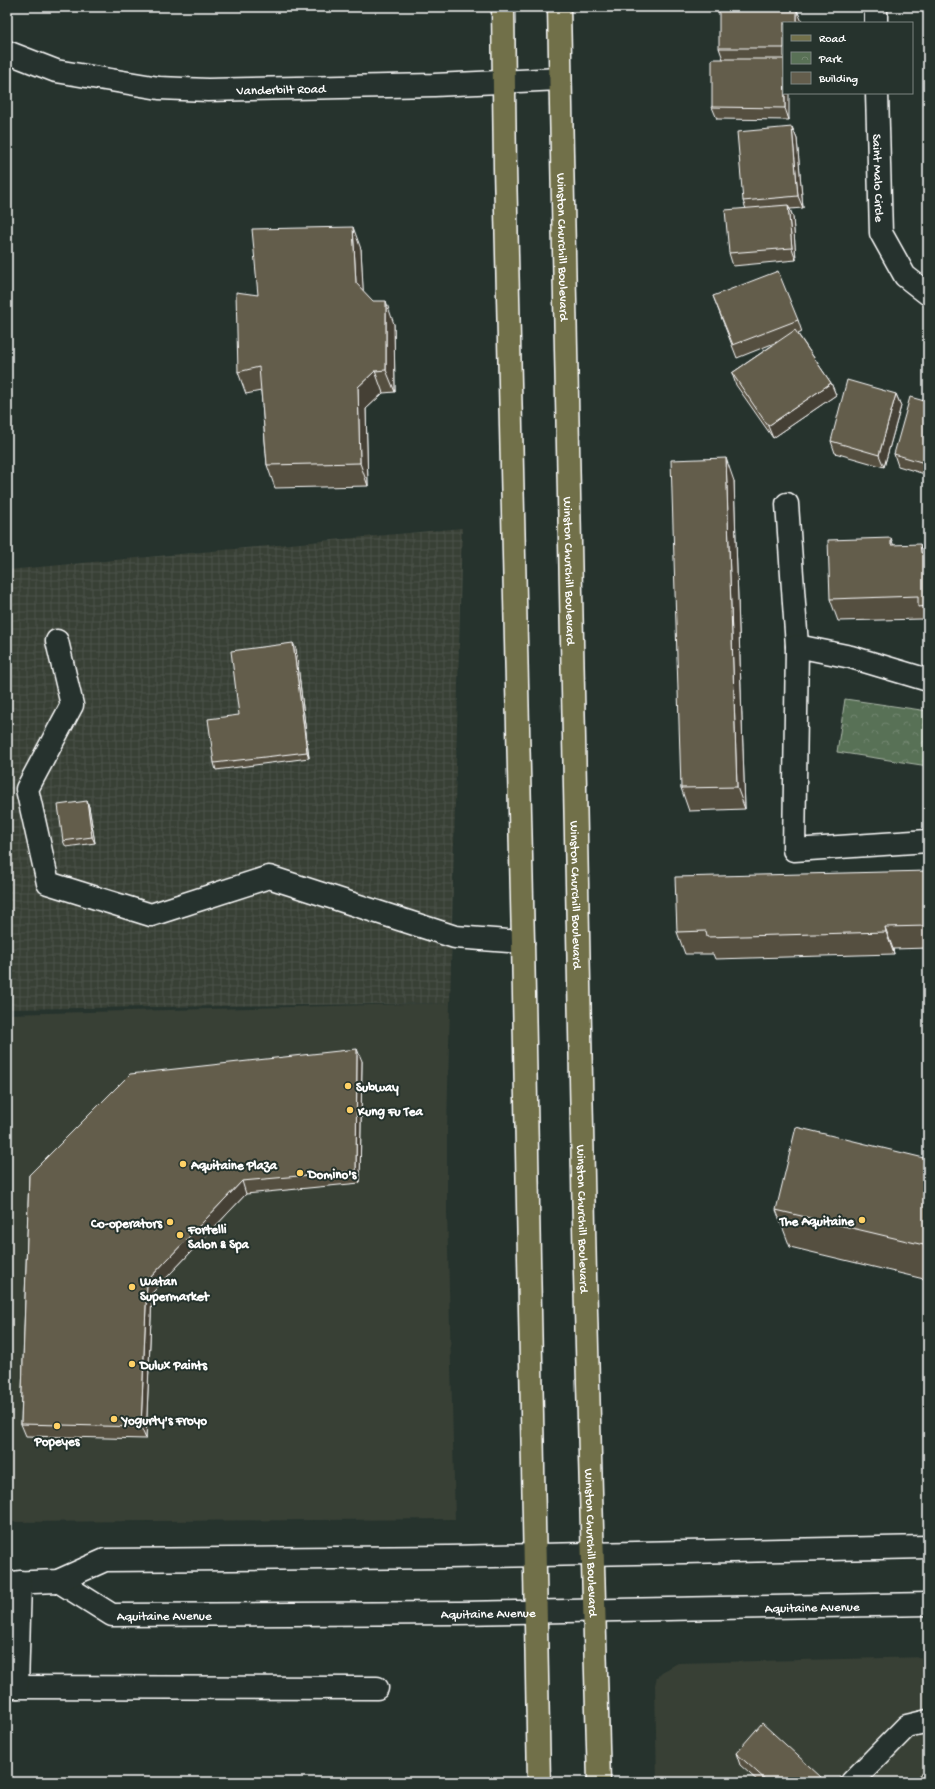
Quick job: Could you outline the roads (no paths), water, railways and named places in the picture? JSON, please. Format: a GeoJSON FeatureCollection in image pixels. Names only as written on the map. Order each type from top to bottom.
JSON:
{"type":"FeatureCollection","features":[{"type":"Feature","properties":{"kind":"main road"},"geometry":{"type":"LineString","coordinates":[[503,7],[539,1782]]}},
{"type":"Feature","properties":{"kind":"main road","name":"Winston Churchill Boulevard"},"geometry":{"type":"LineString","coordinates":[[559,7],[599,1782]]}},
{"type":"Feature","properties":{"kind":"street"},"geometry":{"type":"LineString","coordinates":[[876,7],[876,22]]}},
{"type":"Feature","properties":{"kind":"street","name":"Vanderbilt Road"},"geometry":{"type":"LineString","coordinates":[[7,52],[56,71],[159,88],[216,90],[434,85],[560,79]]}},
{"type":"Feature","properties":{"kind":"street","name":"Saint Malo Circle"},"geometry":{"type":"LineString","coordinates":[[877,94],[881,233],[905,276],[928,294]]}},
{"type":"Feature","properties":{"kind":"street"},"geometry":{"type":"LineString","coordinates":[[787,504],[797,646],[794,850],[928,841]]}},
{"type":"Feature","properties":{"kind":"street"},"geometry":{"type":"LineString","coordinates":[[57,641],[72,705],[27,789],[48,883],[151,915],[269,877],[455,937],[523,942]]}},
{"type":"Feature","properties":{"kind":"street"},"geometry":{"type":"LineString","coordinates":[[797,646],[851,657],[928,680]]}},
{"type":"Feature","properties":{"kind":"street"},"geometry":{"type":"LineString","coordinates":[[377,1688],[12,1687],[14,1582],[58,1581],[105,1560],[535,1555],[928,1547]]}},
{"type":"Feature","properties":{"kind":"street","name":"Aquitaine Avenue"},"geometry":{"type":"LineString","coordinates":[[58,1581],[112,1615],[595,1611],[928,1604]]}},
{"type":"Feature","properties":{"kind":"street"},"geometry":{"type":"LineString","coordinates":[[852,1782],[907,1726],[928,1721]]}},
{"type":"Feature","properties":{"kind":"place","name":"Subway"},"geometry":{"type":"Point","coordinates":[348,1086]}},
{"type":"Feature","properties":{"kind":"place","name":"Kung Fu Tea"},"geometry":{"type":"Point","coordinates":[350,1110]}},
{"type":"Feature","properties":{"kind":"place","name":"Aquitaine Plaza"},"geometry":{"type":"Point","coordinates":[183,1164]}},
{"type":"Feature","properties":{"kind":"place","name":"Domino's"},"geometry":{"type":"Point","coordinates":[300,1173]}},
{"type":"Feature","properties":{"kind":"place","name":"The Aquitaine"},"geometry":{"type":"Point","coordinates":[862,1220]}},
{"type":"Feature","properties":{"kind":"place","name":"Co-operators"},"geometry":{"type":"Point","coordinates":[170,1222]}},
{"type":"Feature","properties":{"kind":"place","name":"Fortelli Salon & Spa"},"geometry":{"type":"Point","coordinates":[180,1235]}},
{"type":"Feature","properties":{"kind":"place","name":"Watan Supermarket"},"geometry":{"type":"Point","coordinates":[132,1287]}},
{"type":"Feature","properties":{"kind":"place","name":"Dulux Paints"},"geometry":{"type":"Point","coordinates":[132,1364]}},
{"type":"Feature","properties":{"kind":"place","name":"Yogurty's Froyo"},"geometry":{"type":"Point","coordinates":[114,1419]}},
{"type":"Feature","properties":{"kind":"place","name":"Popeyes"},"geometry":{"type":"Point","coordinates":[57,1426]}}]}
